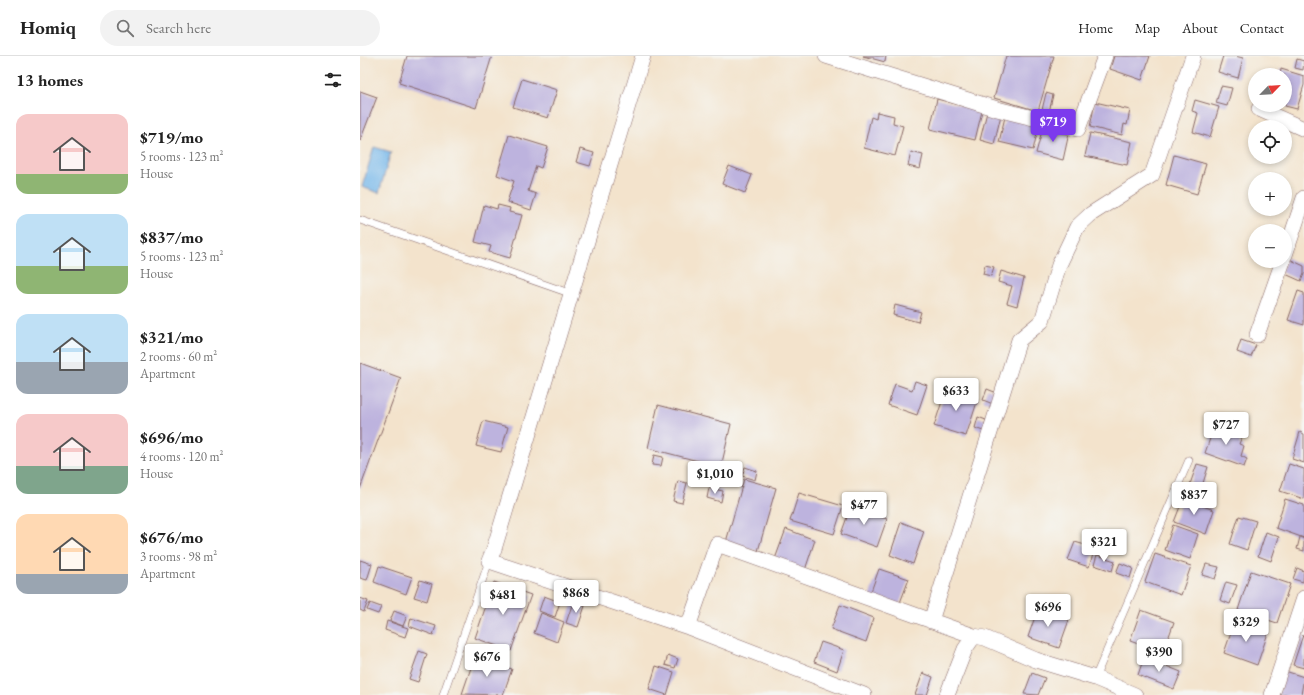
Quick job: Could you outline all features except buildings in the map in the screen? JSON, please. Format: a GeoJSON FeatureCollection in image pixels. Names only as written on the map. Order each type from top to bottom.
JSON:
{"type":"FeatureCollection","features":[{"type":"Feature","properties":{"kind":"street"},"geometry":{"type":"LineString","coordinates":[[643,56],[494,549],[488,561],[688,628],[864,695]]}},
{"type":"Feature","properties":{"kind":"street"},"geometry":{"type":"LineString","coordinates":[[826,56],[997,109],[1078,129],[1105,56]]}},
{"type":"Feature","properties":{"kind":"street"},"geometry":{"type":"LineString","coordinates":[[931,621],[1019,340],[1042,321],[1059,265],[1077,228],[1091,214],[1152,175],[1192,56]]}},
{"type":"Feature","properties":{"kind":"street"},"geometry":{"type":"LineString","coordinates":[[1268,112],[1304,129]]}},
{"type":"Feature","properties":{"kind":"street"},"geometry":{"type":"LineString","coordinates":[[1292,234],[1304,198]]}},
{"type":"Feature","properties":{"kind":"street"},"geometry":{"type":"LineString","coordinates":[[1257,335],[1281,268]]}},
{"type":"Feature","properties":{"kind":"street"},"geometry":{"type":"LineString","coordinates":[[688,628],[716,544],[931,621],[974,636],[985,638],[1036,660],[1095,678],[1135,695]]}},
{"type":"Feature","properties":{"kind":"street"},"geometry":{"type":"LineString","coordinates":[[1272,695],[1304,598]]}},
{"type":"Feature","properties":{"kind":"street"},"geometry":{"type":"LineString","coordinates":[[946,695],[965,649],[974,636]]}},
{"type":"Feature","properties":{"kind":"lane"},"geometry":{"type":"LineString","coordinates":[[360,220],[572,294]]}},
{"type":"Feature","properties":{"kind":"lane"},"geometry":{"type":"LineString","coordinates":[[1095,678],[1189,460]]}},
{"type":"Feature","properties":{"kind":"lane"},"geometry":{"type":"LineString","coordinates":[[443,695],[488,561]]}},
{"type":"Feature","properties":{"kind":"water"},"geometry":{"type":"Polygon","coordinates":[[[374,147],[391,152],[379,193],[362,187],[374,147]]]}}]}
